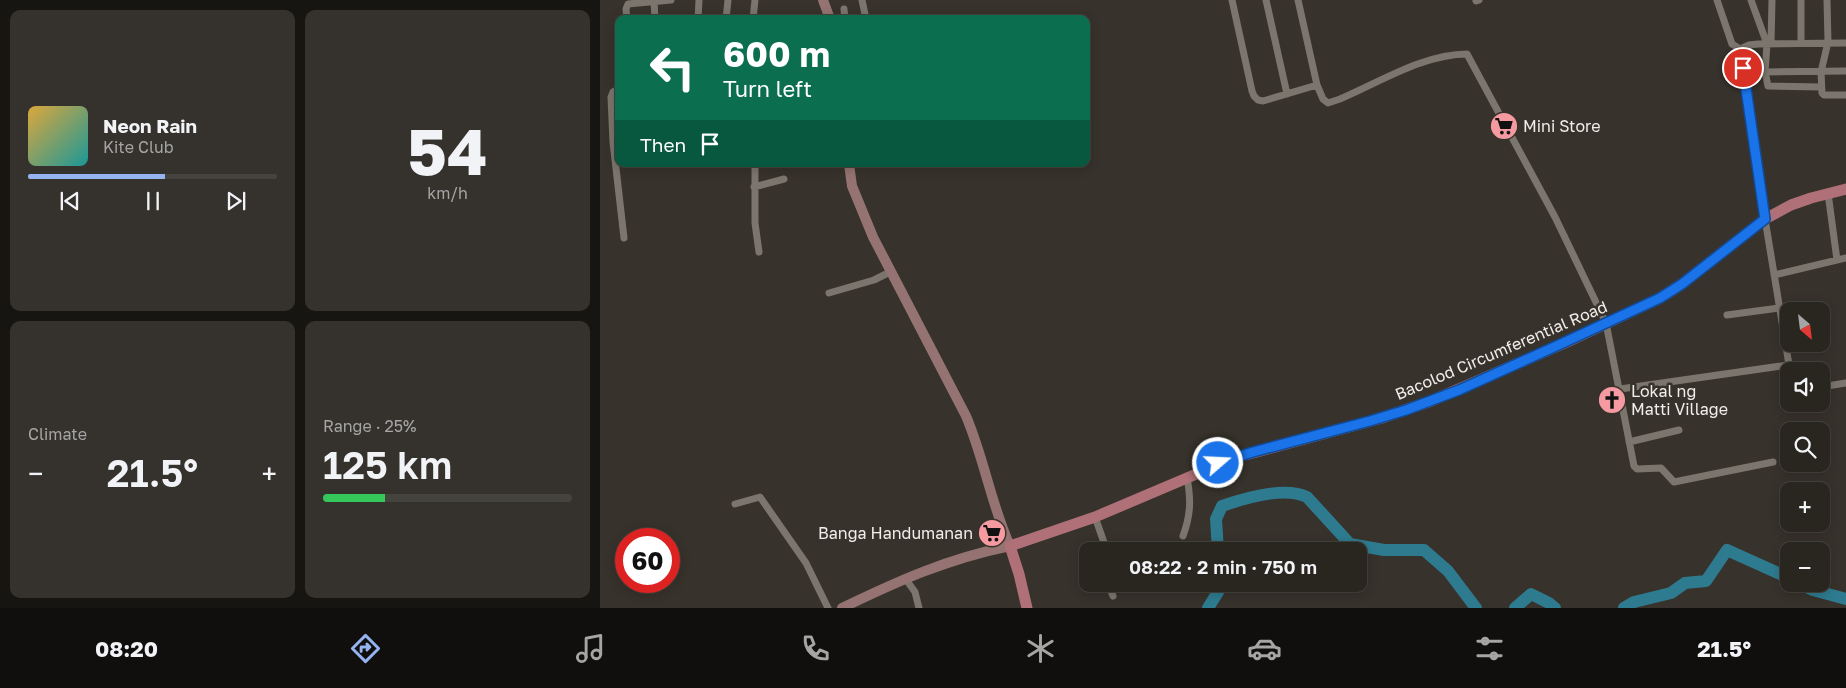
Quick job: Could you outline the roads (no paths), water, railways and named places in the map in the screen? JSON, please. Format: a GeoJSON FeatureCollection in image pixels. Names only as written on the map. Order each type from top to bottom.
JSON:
{"type":"FeatureCollection","features":[{"type":"Feature","properties":{"kind":"main road"},"geometry":{"type":"LineString","coordinates":[[823,0],[829,15]]}},
{"type":"Feature","properties":{"kind":"main road"},"geometry":{"type":"LineString","coordinates":[[850,167],[857,198],[890,272],[966,416],[976,441],[994,506],[1019,574],[1027,608]]}},
{"type":"Feature","properties":{"kind":"main road","name":"Bacolod Circumferential Road"},"geometry":{"type":"LineString","coordinates":[[1010,546],[1095,517],[1187,476],[1234,458],[1382,418],[1431,401],[1567,342],[1660,298],[1682,284],[1765,219],[1791,205],[1846,189]]}},
{"type":"Feature","properties":{"kind":"main road"},"geometry":{"type":"LineString","coordinates":[[842,608],[905,578],[964,556],[1010,546]]}},
{"type":"Feature","properties":{"kind":"street"},"geometry":{"type":"LineString","coordinates":[[627,15],[628,4],[671,0]]}},
{"type":"Feature","properties":{"kind":"street"},"geometry":{"type":"LineString","coordinates":[[698,15],[699,0]]}},
{"type":"Feature","properties":{"kind":"street"},"geometry":{"type":"LineString","coordinates":[[726,15],[728,0]]}},
{"type":"Feature","properties":{"kind":"street"},"geometry":{"type":"LineString","coordinates":[[753,15],[755,0]]}},
{"type":"Feature","properties":{"kind":"street"},"geometry":{"type":"LineString","coordinates":[[862,0],[865,15]]}},
{"type":"Feature","properties":{"kind":"street"},"geometry":{"type":"LineString","coordinates":[[1232,0],[1254,96],[1258,100],[1263,101],[1317,86]]}},
{"type":"Feature","properties":{"kind":"street"},"geometry":{"type":"LineString","coordinates":[[1266,0],[1287,94]]}},
{"type":"Feature","properties":{"kind":"street"},"geometry":{"type":"LineString","coordinates":[[1298,0],[1317,86],[1325,102],[1330,102],[1420,62],[1454,54],[1468,54],[1555,217],[1606,323],[1634,466],[1637,468],[1660,468],[1674,482],[1773,462]]}},
{"type":"Feature","properties":{"kind":"street"},"geometry":{"type":"LineString","coordinates":[[1716,0],[1732,44],[1740,49],[1788,362]]}},
{"type":"Feature","properties":{"kind":"street"},"geometry":{"type":"LineString","coordinates":[[1751,0],[1769,44]]}},
{"type":"Feature","properties":{"kind":"street"},"geometry":{"type":"LineString","coordinates":[[1772,0],[1772,18],[1765,72],[1767,84],[1770,87],[1821,87]]}},
{"type":"Feature","properties":{"kind":"street"},"geometry":{"type":"LineString","coordinates":[[1801,0],[1801,42]]}},
{"type":"Feature","properties":{"kind":"street"},"geometry":{"type":"LineString","coordinates":[[1827,0],[1828,42],[1821,72],[1822,93],[1824,95],[1846,95]]}},
{"type":"Feature","properties":{"kind":"street"},"geometry":{"type":"LineString","coordinates":[[654,1],[655,15]]}},
{"type":"Feature","properties":{"kind":"street"},"geometry":{"type":"LineString","coordinates":[[844,9],[845,15]]}},
{"type":"Feature","properties":{"kind":"street"},"geometry":{"type":"LineString","coordinates":[[1758,18],[1772,18]]}},
{"type":"Feature","properties":{"kind":"street"},"geometry":{"type":"LineString","coordinates":[[1740,49],[1749,45],[1801,42],[1846,43]]}},
{"type":"Feature","properties":{"kind":"street"},"geometry":{"type":"LineString","coordinates":[[1765,72],[1846,71]]}},
{"type":"Feature","properties":{"kind":"street"},"geometry":{"type":"LineString","coordinates":[[615,91],[611,97],[615,159]]}},
{"type":"Feature","properties":{"kind":"street"},"geometry":{"type":"LineString","coordinates":[[616,167],[624,238]]}},
{"type":"Feature","properties":{"kind":"street"},"geometry":{"type":"LineString","coordinates":[[755,167],[755,223],[759,252]]}},
{"type":"Feature","properties":{"kind":"street"},"geometry":{"type":"LineString","coordinates":[[754,187],[784,179]]}},
{"type":"Feature","properties":{"kind":"street"},"geometry":{"type":"LineString","coordinates":[[1828,193],[1837,260]]}},
{"type":"Feature","properties":{"kind":"street"},"geometry":{"type":"LineString","coordinates":[[1774,275],[1846,258]]}},
{"type":"Feature","properties":{"kind":"street"},"geometry":{"type":"LineString","coordinates":[[829,293],[874,280],[890,272]]}},
{"type":"Feature","properties":{"kind":"street"},"geometry":{"type":"LineString","coordinates":[[1727,315],[1779,308]]}},
{"type":"Feature","properties":{"kind":"street"},"geometry":{"type":"LineString","coordinates":[[1620,389],[1780,369]]}},
{"type":"Feature","properties":{"kind":"street"},"geometry":{"type":"LineString","coordinates":[[1830,386],[1846,383]]}},
{"type":"Feature","properties":{"kind":"street"},"geometry":{"type":"LineString","coordinates":[[1629,442],[1679,430]]}},
{"type":"Feature","properties":{"kind":"street"},"geometry":{"type":"LineString","coordinates":[[1183,536],[1187,525],[1191,498],[1187,476]]}},
{"type":"Feature","properties":{"kind":"street"},"geometry":{"type":"LineString","coordinates":[[735,504],[760,497],[806,564],[828,608]]}},
{"type":"Feature","properties":{"kind":"street"},"geometry":{"type":"LineString","coordinates":[[1095,517],[1105,542]]}},
{"type":"Feature","properties":{"kind":"street"},"geometry":{"type":"LineString","coordinates":[[905,578],[915,592],[919,608]]}},
{"type":"Feature","properties":{"kind":"street"},"geometry":{"type":"LineString","coordinates":[[1111,592],[1113,596]]}},
{"type":"Feature","properties":{"kind":"waterway"},"geometry":{"type":"LineString","coordinates":[[1217,542],[1216,519],[1222,506],[1265,494],[1277,493],[1298,494],[1307,497],[1348,542]]}},
{"type":"Feature","properties":{"kind":"waterway"},"geometry":{"type":"LineString","coordinates":[[1367,547],[1384,550],[1424,550],[1448,571],[1476,608]]}},
{"type":"Feature","properties":{"kind":"waterway"},"geometry":{"type":"LineString","coordinates":[[1624,608],[1634,602],[1671,593],[1685,583],[1706,581],[1727,550],[1780,574]]}},
{"type":"Feature","properties":{"kind":"waterway"},"geometry":{"type":"LineString","coordinates":[[1208,608],[1218,592]]}},
{"type":"Feature","properties":{"kind":"waterway"},"geometry":{"type":"LineString","coordinates":[[1820,592],[1846,599]]}},
{"type":"Feature","properties":{"kind":"waterway"},"geometry":{"type":"LineString","coordinates":[[1515,608],[1531,594],[1555,608]]}},
{"type":"Feature","properties":{"kind":"place","name":"Mini Store"},"geometry":{"type":"Point","coordinates":[1504,126]}},
{"type":"Feature","properties":{"kind":"place","name":"Lokal ng Matti Village"},"geometry":{"type":"Point","coordinates":[1612,400]}},
{"type":"Feature","properties":{"kind":"place","name":"Banga Handumanan"},"geometry":{"type":"Point","coordinates":[992,533]}}]}
